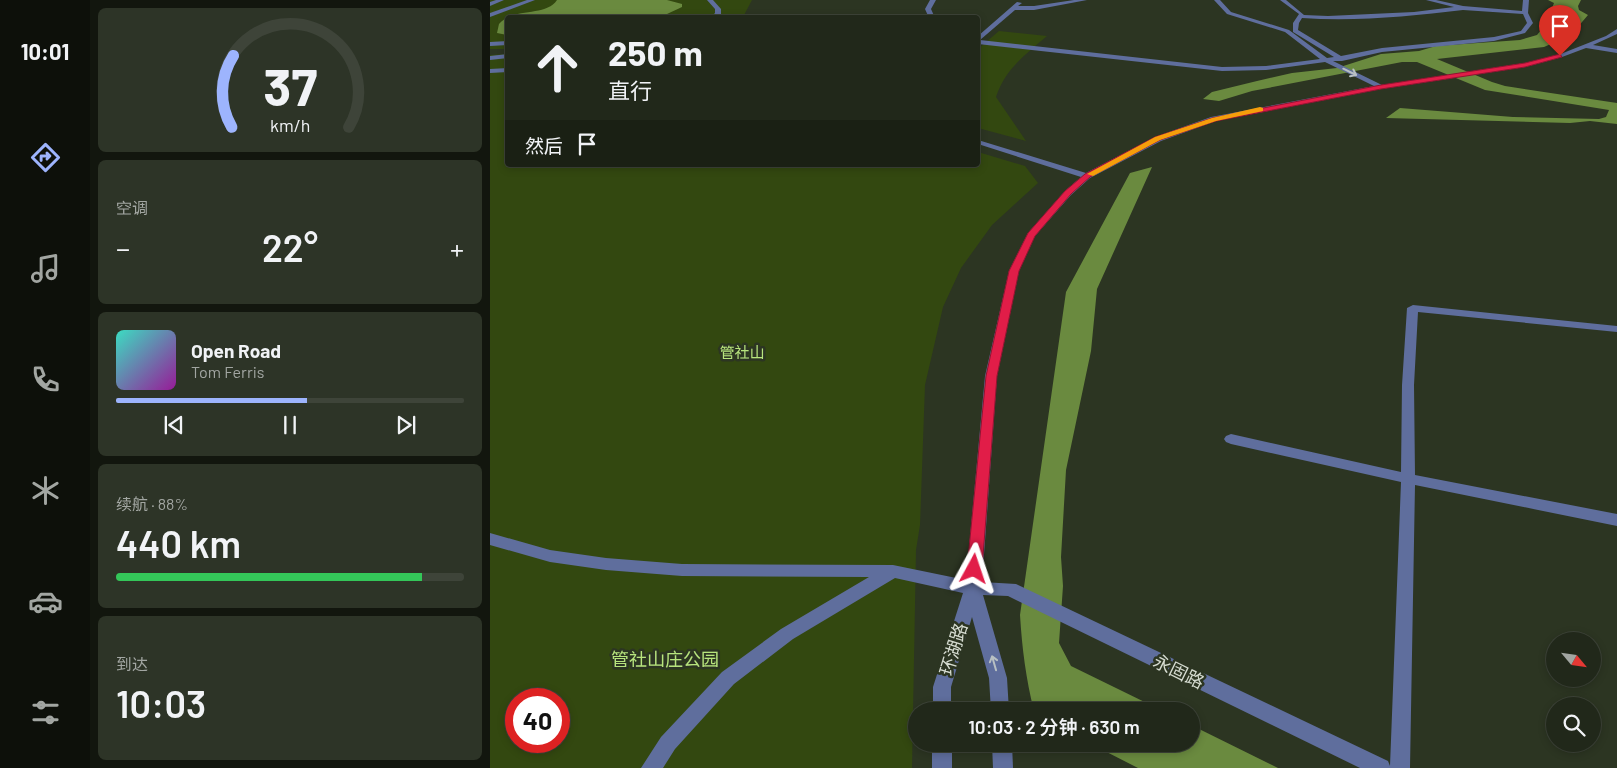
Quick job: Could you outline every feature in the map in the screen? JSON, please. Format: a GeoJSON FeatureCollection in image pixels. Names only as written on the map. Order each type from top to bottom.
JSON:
{"type":"FeatureCollection","features":[{"type":"Feature","properties":{"kind":"street"},"geometry":{"type":"LineString","coordinates":[[490,4],[500,0]]}},
{"type":"Feature","properties":{"kind":"street"},"geometry":{"type":"LineString","coordinates":[[490,15],[532,0]]}},
{"type":"Feature","properties":{"kind":"street"},"geometry":{"type":"LineString","coordinates":[[710,0],[718,9],[716,15]]}},
{"type":"Feature","properties":{"kind":"street"},"geometry":{"type":"LineString","coordinates":[[931,15],[928,9],[933,0]]}},
{"type":"Feature","properties":{"kind":"street"},"geometry":{"type":"LineString","coordinates":[[980,38],[1022,0]]}},
{"type":"Feature","properties":{"kind":"street"},"geometry":{"type":"LineString","coordinates":[[1051,6],[1060,0]]}},
{"type":"Feature","properties":{"kind":"street"},"geometry":{"type":"LineString","coordinates":[[1012,8],[1051,6],[1084,0]]}},
{"type":"Feature","properties":{"kind":"street"},"geometry":{"type":"LineString","coordinates":[[1217,0],[1229,13],[1287,31],[1295,31],[1348,62]]}},
{"type":"Feature","properties":{"kind":"street"},"geometry":{"type":"LineString","coordinates":[[1283,0],[1302,14],[1301,16]]}},
{"type":"Feature","properties":{"kind":"street"},"geometry":{"type":"LineString","coordinates":[[1429,0],[1463,8],[1525,13]]}},
{"type":"Feature","properties":{"kind":"street"},"geometry":{"type":"LineString","coordinates":[[980,40],[1222,69],[1266,68],[1382,50],[1494,39],[1523,32],[1530,23],[1525,13],[1526,0]]}},
{"type":"Feature","properties":{"kind":"street"},"geometry":{"type":"LineString","coordinates":[[1301,16],[1328,18],[1414,14],[1463,8]]}},
{"type":"Feature","properties":{"kind":"street"},"geometry":{"type":"LineString","coordinates":[[1295,31],[1296,23],[1301,16]]}},
{"type":"Feature","properties":{"kind":"street"},"geometry":{"type":"LineString","coordinates":[[1264,24],[1296,23]]}},
{"type":"Feature","properties":{"kind":"street"},"geometry":{"type":"LineString","coordinates":[[1287,31],[1326,60],[1381,87]]}},
{"type":"Feature","properties":{"kind":"street","name":"环湖路"},"geometry":{"type":"LineString","coordinates":[[942,702],[942,687],[972,588],[991,376],[1014,271],[1031,235],[1068,193],[1088,176],[1158,139],[1214,119],[1397,84],[1525,65],[1560,56],[1587,46],[1617,31]]}},
{"type":"Feature","properties":{"kind":"street"},"geometry":{"type":"LineString","coordinates":[[490,44],[505,43]]}},
{"type":"Feature","properties":{"kind":"street"},"geometry":{"type":"LineString","coordinates":[[1587,46],[1617,51]]}},
{"type":"Feature","properties":{"kind":"street"},"geometry":{"type":"LineString","coordinates":[[490,51],[505,50]]}},
{"type":"Feature","properties":{"kind":"street"},"geometry":{"type":"LineString","coordinates":[[490,58],[505,56]]}},
{"type":"Feature","properties":{"kind":"street"},"geometry":{"type":"LineString","coordinates":[[490,71],[505,70]]}},
{"type":"Feature","properties":{"kind":"street"},"geometry":{"type":"LineString","coordinates":[[1381,77],[1397,84]]}},
{"type":"Feature","properties":{"kind":"street"},"geometry":{"type":"LineString","coordinates":[[980,143],[1088,176]]}},
{"type":"Feature","properties":{"kind":"street"},"geometry":{"type":"LineString","coordinates":[[1400,768],[1408,479],[1408,385],[1413,308],[1617,329]]}},
{"type":"Feature","properties":{"kind":"street"},"geometry":{"type":"LineString","coordinates":[[1231,440],[1408,479],[1617,520]]}},
{"type":"Feature","properties":{"kind":"street","name":"永固路"},"geometry":{"type":"LineString","coordinates":[[490,539],[550,556],[606,564],[672,570],[893,571],[972,588],[1010,589],[1381,768]]}},
{"type":"Feature","properties":{"kind":"street"},"geometry":{"type":"LineString","coordinates":[[651,768],[668,743],[728,678],[786,634],[893,571]]}},
{"type":"Feature","properties":{"kind":"street","name":"环湖路"},"geometry":{"type":"LineString","coordinates":[[972,588],[998,678],[999,702]]}},
{"type":"Feature","properties":{"kind":"street"},"geometry":{"type":"LineString","coordinates":[[942,752],[942,768]]}},
{"type":"Feature","properties":{"kind":"street"},"geometry":{"type":"LineString","coordinates":[[1002,752],[1003,768]]}},
{"type":"Feature","properties":{"kind":"green space"},"geometry":{"type":"Polygon","coordinates":[[[490,0],[752,0],[744,15],[505,15],[505,49],[490,49],[490,0]]]}},
{"type":"Feature","properties":{"kind":"green space"},"geometry":{"type":"Polygon","coordinates":[[[999,31],[1047,36],[1010,70],[996,97],[1026,141],[980,129],[980,47],[999,31]]]}},
{"type":"Feature","properties":{"kind":"green space","name":"管社山"},"geometry":{"type":"Polygon","coordinates":[[[505,54],[505,167],[980,167],[980,153],[1025,166],[1038,183],[992,225],[961,268],[943,307],[925,385],[920,525],[916,550],[913,702],[908,702],[908,752],[912,752],[912,768],[490,768],[490,55],[505,54]]]}},
{"type":"Feature","properties":{"kind":"shaded area"},"geometry":{"type":"Polygon","coordinates":[[[557,0],[667,0],[682,4],[682,7],[666,15],[513,15],[538,11],[552,5],[557,0]]]}},
{"type":"Feature","properties":{"kind":"shaded area"},"geometry":{"type":"Polygon","coordinates":[[[1548,0],[1581,0],[1578,6],[1579,10],[1588,15],[1571,35],[1544,47],[1437,59],[1505,86],[1617,103],[1617,124],[1590,121],[1570,123],[1386,118],[1400,108],[1513,117],[1599,119],[1606,117],[1609,110],[1485,90],[1417,62],[1402,62],[1252,91],[1219,101],[1203,99],[1212,92],[1292,73],[1337,68],[1381,54],[1419,51],[1436,46],[1520,40],[1537,35],[1546,24],[1554,3],[1548,0]]]}},
{"type":"Feature","properties":{"kind":"shaded area"},"geometry":{"type":"Polygon","coordinates":[[[505,19],[505,35],[497,33],[499,24],[505,19]]]}},
{"type":"Feature","properties":{"kind":"shaded area"},"geometry":{"type":"Polygon","coordinates":[[[1152,167],[1097,289],[1091,351],[1066,470],[1061,557],[1063,586],[1059,643],[1071,666],[1145,702],[1032,702],[1025,663],[1020,615],[1066,292],[1130,173],[1152,167]]]}},
{"type":"Feature","properties":{"kind":"shaded area"},"geometry":{"type":"Polygon","coordinates":[[[1200,729],[1278,768],[1138,768],[1107,752],[1200,752],[1200,729]]]}},
{"type":"Feature","properties":{"kind":"slow traffic"},"geometry":{"type":"LineString","coordinates":[[1091,174],[1158,139],[1214,119],[1260,109]]}},
{"type":"Feature","properties":{"kind":"route"},"geometry":{"type":"LineString","coordinates":[[974,569],[991,376],[1014,271],[1031,235],[1068,193],[1088,176],[1158,139],[1214,119],[1381,87],[1525,65],[1560,56]]}},
{"type":"Feature","properties":{"kind":"park label","name":"管社山庄公园"},"geometry":{"type":"Point","coordinates":[665,659]}}]}
